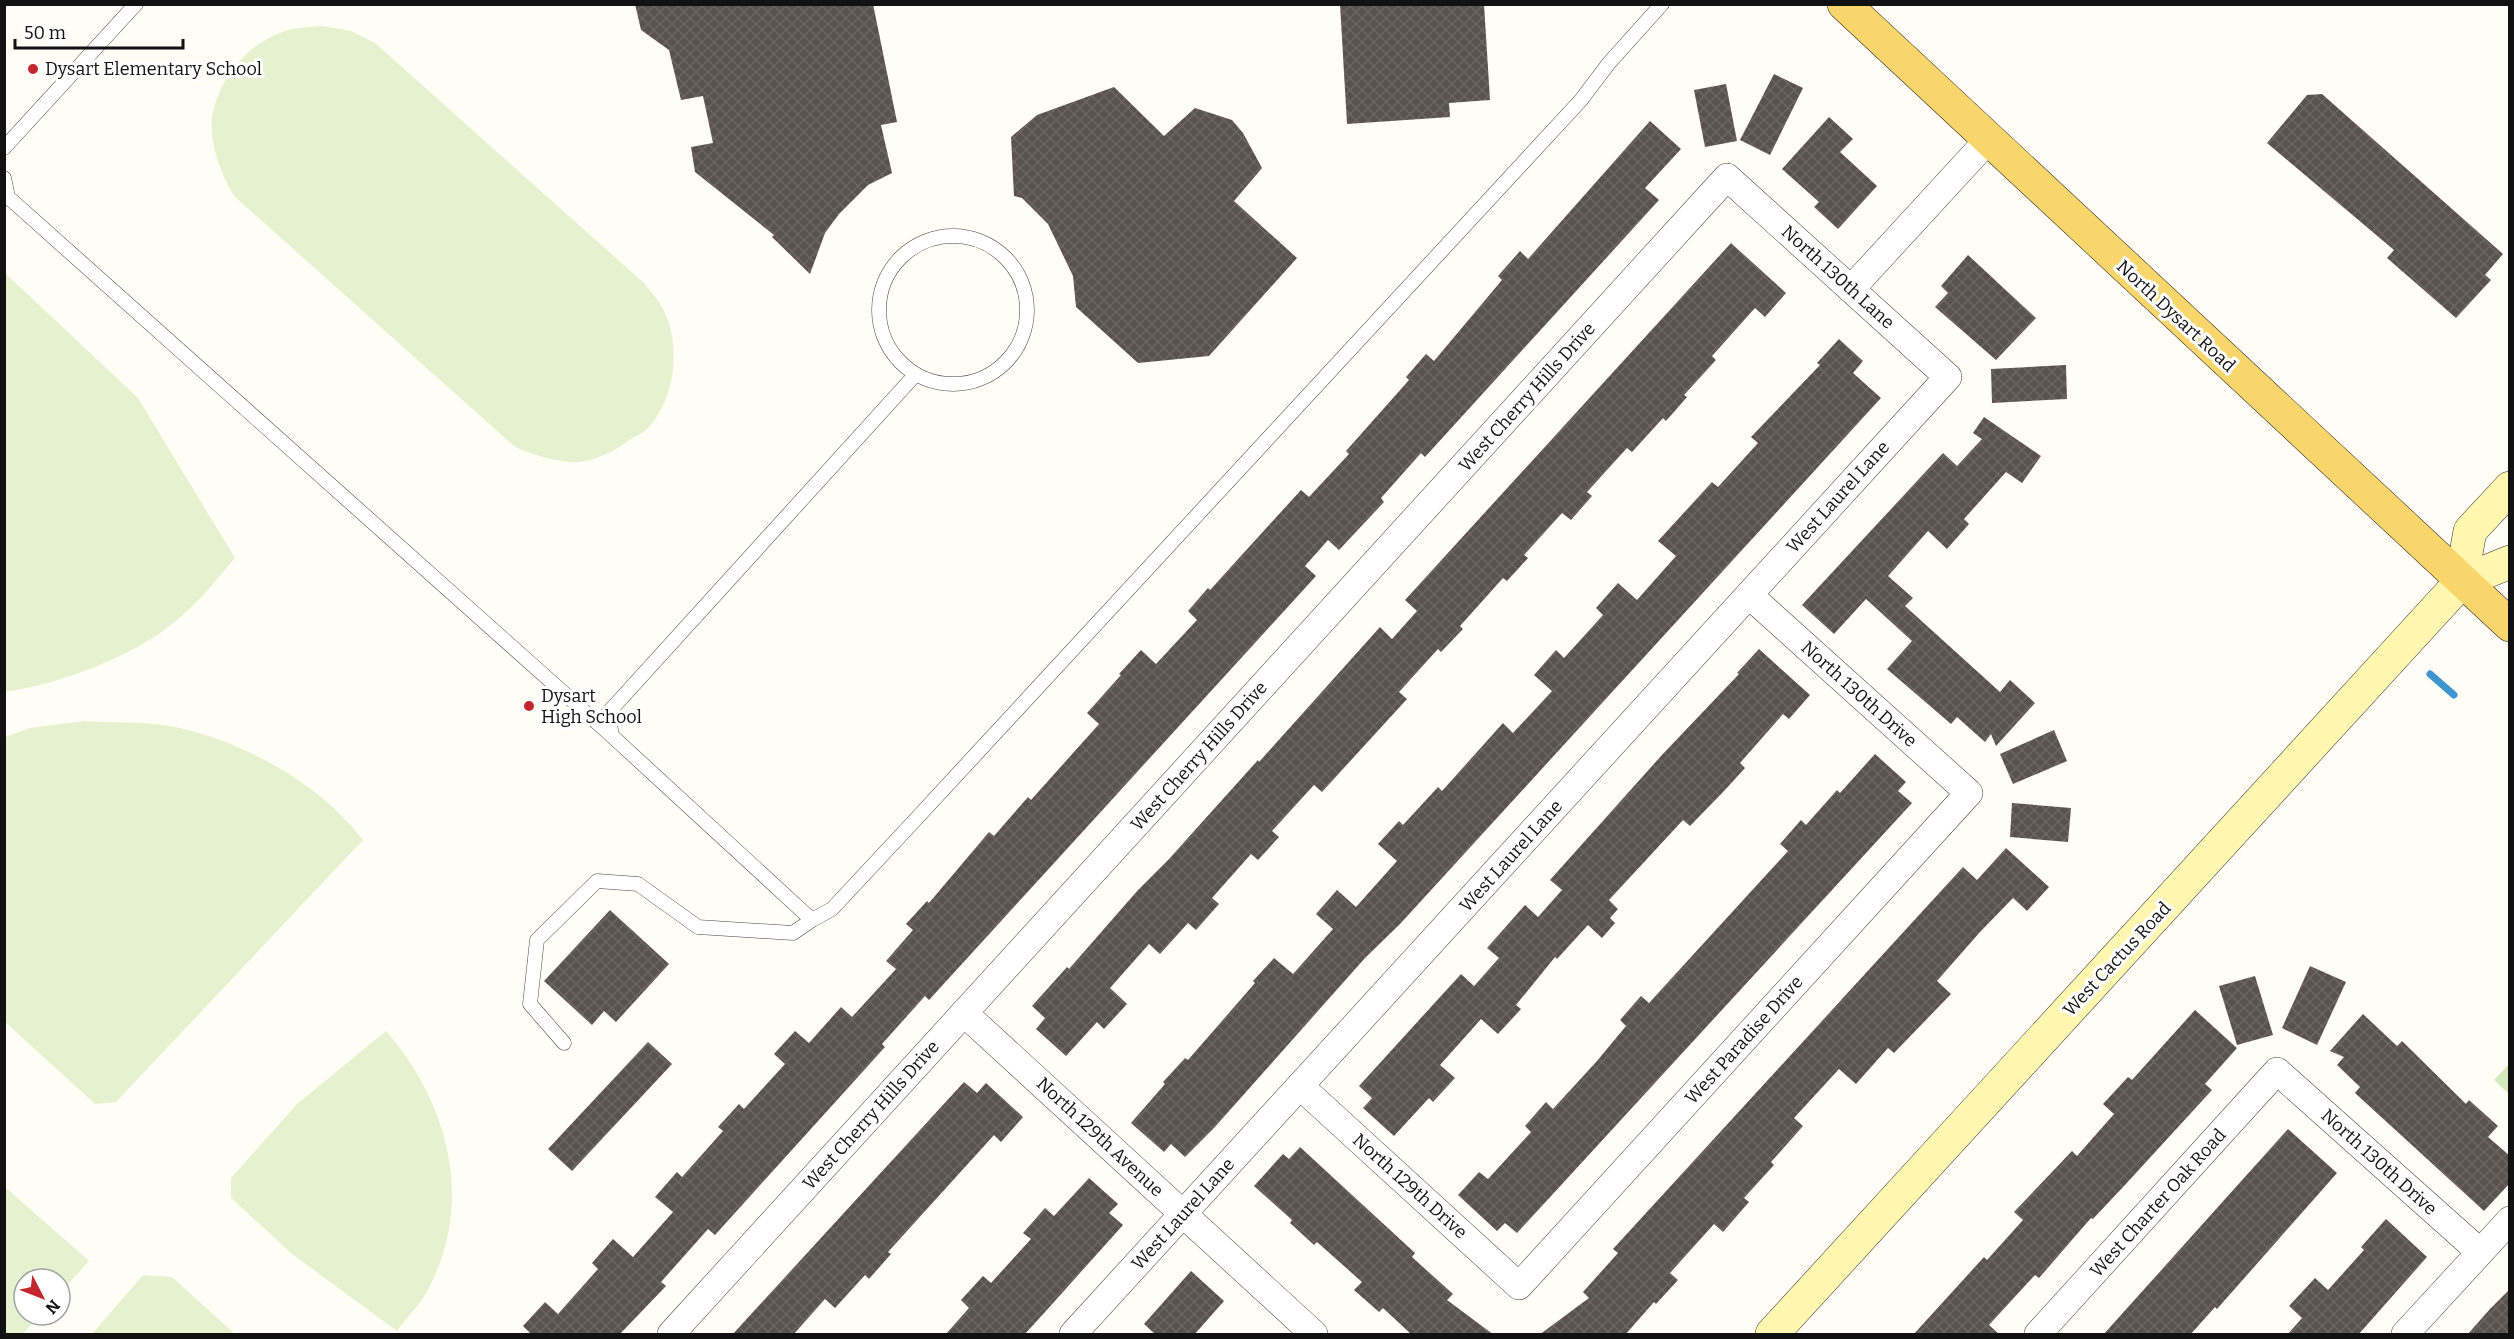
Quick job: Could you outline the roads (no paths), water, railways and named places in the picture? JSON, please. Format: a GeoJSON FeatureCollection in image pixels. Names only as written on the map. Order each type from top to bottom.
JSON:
{"type":"FeatureCollection","features":[{"type":"Feature","properties":{"kind":"main road","name":"North Dysart Road"},"geometry":{"type":"LineString","coordinates":[[1844,4],[2461,582],[2510,625]]}},
{"type":"Feature","properties":{"kind":"main road"},"geometry":{"type":"LineString","coordinates":[[2461,582],[2470,531],[2510,488]]}},
{"type":"Feature","properties":{"kind":"main road","name":"West Cactus Road"},"geometry":{"type":"LineString","coordinates":[[1772,1335],[2461,582],[2510,562]]}},
{"type":"Feature","properties":{"kind":"street"},"geometry":{"type":"LineString","coordinates":[[1851,290],[1988,140]]}},
{"type":"Feature","properties":{"kind":"street","name":"North 130th Lane"},"geometry":{"type":"LineString","coordinates":[[1727,177],[1948,376]]}},
{"type":"Feature","properties":{"kind":"street","name":"West Cherry Hills Drive"},"geometry":{"type":"LineString","coordinates":[[671,1335],[1727,177]]}},
{"type":"Feature","properties":{"kind":"street","name":"West Laurel Lane"},"geometry":{"type":"LineString","coordinates":[[1073,1335],[1948,376]]}},
{"type":"Feature","properties":{"kind":"street","name":"North 130th Drive"},"geometry":{"type":"LineString","coordinates":[[1749,595],[1969,793]]}},
{"type":"Feature","properties":{"kind":"street","name":"West Paradise Drive"},"geometry":{"type":"LineString","coordinates":[[1520,1286],[1969,793]]}},
{"type":"Feature","properties":{"kind":"street","name":"North 129th Avenue"},"geometry":{"type":"LineString","coordinates":[[964,1013],[1314,1335]]}},
{"type":"Feature","properties":{"kind":"street","name":"North 130th Drive"},"geometry":{"type":"LineString","coordinates":[[2277,1071],[2480,1252]]}},
{"type":"Feature","properties":{"kind":"street","name":"West Charter Oak Road"},"geometry":{"type":"LineString","coordinates":[[2038,1335],[2277,1071]]}},
{"type":"Feature","properties":{"kind":"street","name":"North 129th Drive"},"geometry":{"type":"LineString","coordinates":[[1300,1086],[1520,1286]]}},
{"type":"Feature","properties":{"kind":"street"},"geometry":{"type":"LineString","coordinates":[[2406,1335],[2510,1220]]}},
{"type":"Feature","properties":{"kind":"lane"},"geometry":{"type":"LineString","coordinates":[[4,148],[136,4]]}},
{"type":"Feature","properties":{"kind":"lane"},"geometry":{"type":"LineString","coordinates":[[564,1043],[530,1004],[537,940],[597,881],[638,884],[698,927],[793,933],[832,909],[1581,100],[1609,63],[1662,4]]}},
{"type":"Feature","properties":{"kind":"lane"},"geometry":{"type":"LineString","coordinates":[[4,178],[8,196],[612,736],[812,920]]}},
{"type":"Feature","properties":{"kind":"lane"},"geometry":{"type":"LineString","coordinates":[[959,235],[981,240],[1000,252],[1015,268],[1024,289],[1027,311],[1023,333],[1013,353],[1001,367],[986,377],[968,383],[950,385],[932,382],[915,375],[897,361],[885,342],[879,321],[879,298],[885,277],[898,259],[916,244],[937,236],[959,235]]}},
{"type":"Feature","properties":{"kind":"lane"},"geometry":{"type":"LineString","coordinates":[[612,736],[609,713],[915,375]]}},
{"type":"Feature","properties":{"kind":"waterway"},"geometry":{"type":"LineString","coordinates":[[2430,674],[2454,695]]}},
{"type":"Feature","properties":{"kind":"place","name":"Dysart Elementary School"},"geometry":{"type":"Point","coordinates":[33,69]}},
{"type":"Feature","properties":{"kind":"place","name":"Dysart High School"},"geometry":{"type":"Point","coordinates":[529,706]}}]}
